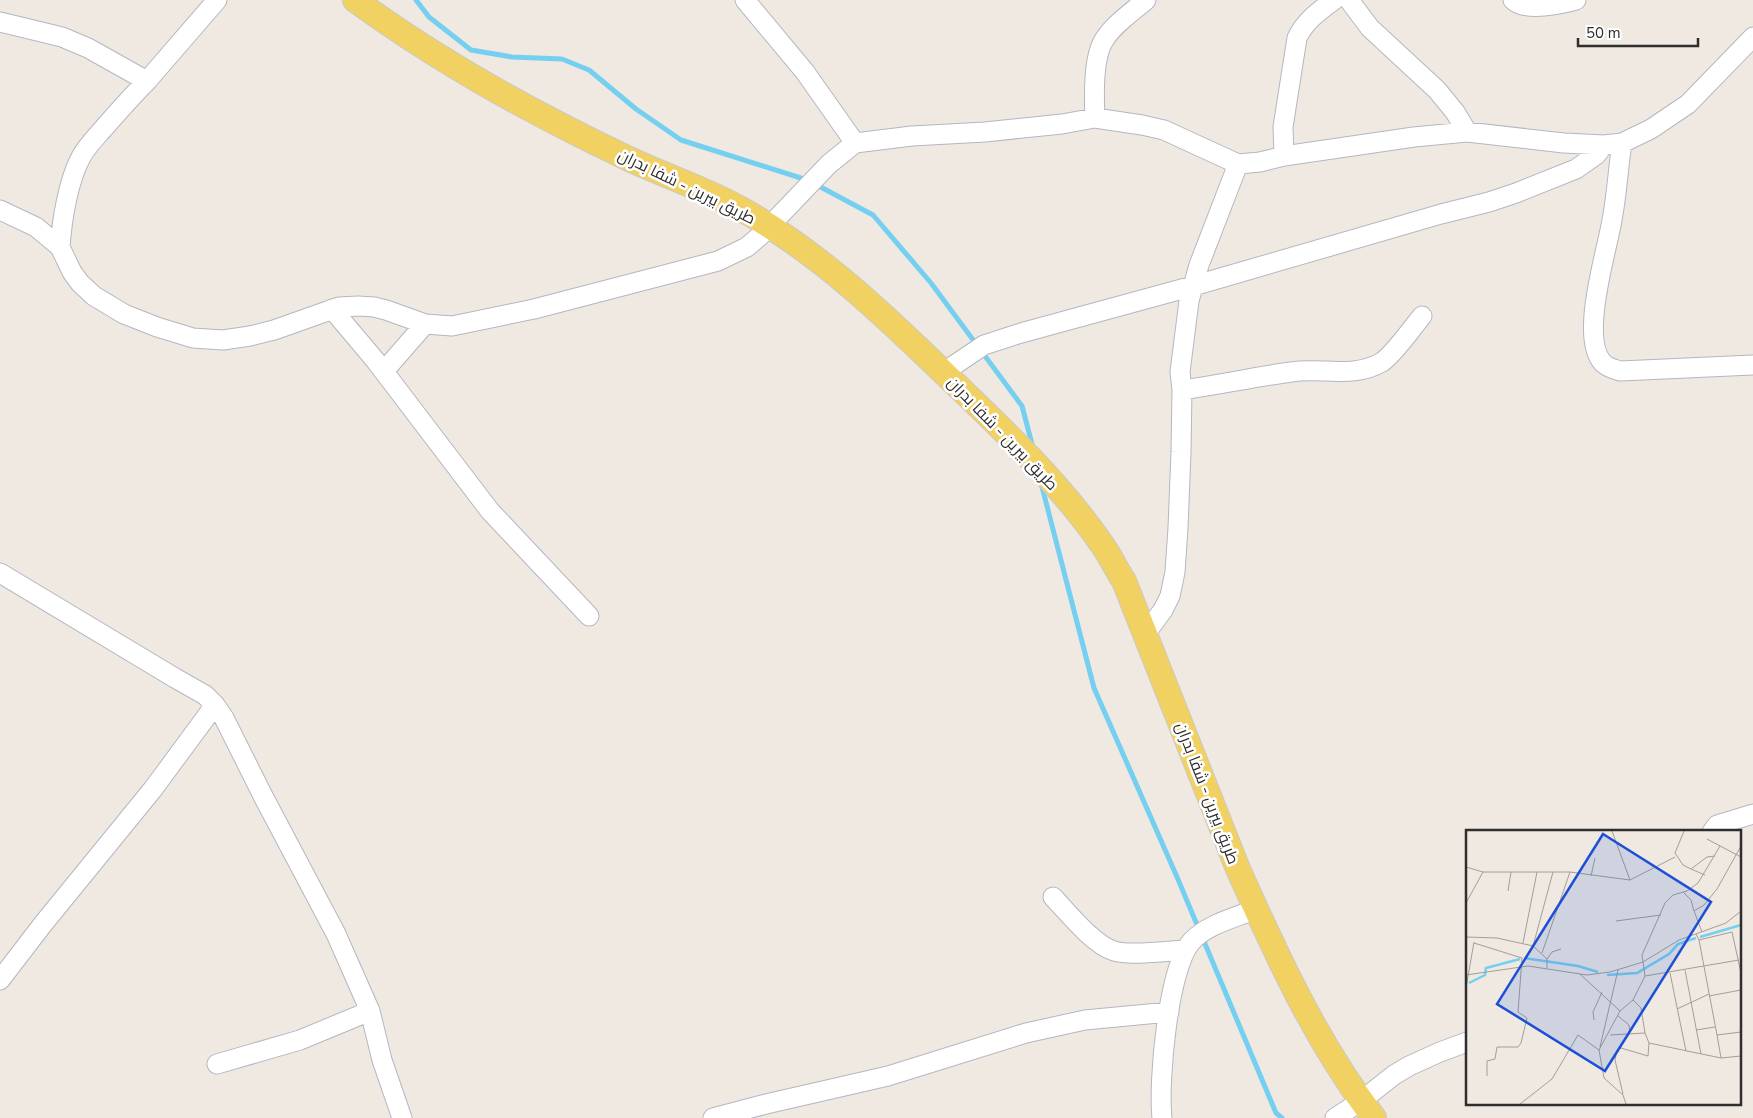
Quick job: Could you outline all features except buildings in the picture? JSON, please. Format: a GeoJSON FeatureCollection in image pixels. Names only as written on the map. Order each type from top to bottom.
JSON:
{"type":"FeatureCollection","features":[{"type":"Feature","properties":{"kind":"main road","name":"طريق بيرين - شفا بدران"},"geometry":{"type":"LineString","coordinates":[[355,0],[397,30],[471,77],[593,141],[722,199],[769,226],[817,259],[849,284],[944,372],[994,421],[1080,515],[1103,545],[1124,581],[1238,869],[1300,1001],[1333,1061],[1367,1110]]}},
{"type":"Feature","properties":{"kind":"street"},"geometry":{"type":"LineString","coordinates":[[60,247],[61,233],[73,178],[81,156],[108,122],[217,0]]}},
{"type":"Feature","properties":{"kind":"street"},"geometry":{"type":"LineString","coordinates":[[745,0],[805,72],[855,143]]}},
{"type":"Feature","properties":{"kind":"street"},"geometry":{"type":"LineString","coordinates":[[1095,118],[1094,89],[1100,49],[1113,28],[1146,0]]}},
{"type":"Feature","properties":{"kind":"street"},"geometry":{"type":"LineString","coordinates":[[1284,156],[1283,127],[1297,38],[1301,29],[1310,19],[1334,0]]}},
{"type":"Feature","properties":{"kind":"street"},"geometry":{"type":"LineString","coordinates":[[1349,0],[1370,28],[1437,90],[1455,112],[1467,132]]}},
{"type":"Feature","properties":{"kind":"street"},"geometry":{"type":"LineString","coordinates":[[1513,0],[1522,5],[1542,6],[1576,0]]}},
{"type":"Feature","properties":{"kind":"street"},"geometry":{"type":"LineString","coordinates":[[0,22],[62,37],[88,48],[147,80]]}},
{"type":"Feature","properties":{"kind":"street"},"geometry":{"type":"LineString","coordinates":[[944,372],[984,345],[1507,196],[1576,169],[1613,144],[1652,129],[1688,104],[1753,38]]}},
{"type":"Feature","properties":{"kind":"street"},"geometry":{"type":"LineString","coordinates":[[0,210],[36,226],[60,247],[72,272],[94,296],[124,314],[193,338],[223,340],[274,330],[340,307],[374,307],[425,324],[452,326],[564,302],[680,272],[725,258],[762,235],[829,164],[855,143],[912,136],[985,132],[1043,126],[1095,118],[1164,130],[1238,164],[1436,134],[1467,132],[1523,139],[1613,144]]}},
{"type":"Feature","properties":{"kind":"street"},"geometry":{"type":"LineString","coordinates":[[1613,144],[1612,222],[1596,292],[1594,330],[1596,350],[1602,361],[1610,368],[1620,371],[1753,364]]}},
{"type":"Feature","properties":{"kind":"street"},"geometry":{"type":"LineString","coordinates":[[1146,633],[1163,610],[1170,596],[1175,572],[1179,509],[1182,390],[1180,372],[1189,301],[1199,265],[1238,164]]}},
{"type":"Feature","properties":{"kind":"street"},"geometry":{"type":"LineString","coordinates":[[332,309],[384,371],[490,511],[589,616]]}},
{"type":"Feature","properties":{"kind":"street"},"geometry":{"type":"LineString","coordinates":[[1182,390],[1297,371],[1339,372],[1370,367],[1390,355],[1422,316]]}},
{"type":"Feature","properties":{"kind":"street"},"geometry":{"type":"LineString","coordinates":[[384,371],[425,324]]}},
{"type":"Feature","properties":{"kind":"street"},"geometry":{"type":"LineString","coordinates":[[0,573],[193,687],[216,705],[336,934],[370,1011],[382,1060],[402,1118]]}},
{"type":"Feature","properties":{"kind":"street"},"geometry":{"type":"LineString","coordinates":[[0,980],[153,789],[216,705]]}},
{"type":"Feature","properties":{"kind":"street"},"geometry":{"type":"LineString","coordinates":[[1714,830],[1717,826],[1753,814]]}},
{"type":"Feature","properties":{"kind":"street"},"geometry":{"type":"LineString","coordinates":[[1053,897],[1078,924],[1113,951],[1125,953],[1185,950]]}},
{"type":"Feature","properties":{"kind":"street"},"geometry":{"type":"LineString","coordinates":[[1160,1117],[1163,1048],[1176,974],[1185,950],[1199,934],[1216,924],[1256,909]]}},
{"type":"Feature","properties":{"kind":"street"},"geometry":{"type":"LineString","coordinates":[[217,1064],[300,1040],[370,1011]]}},
{"type":"Feature","properties":{"kind":"street"},"geometry":{"type":"LineString","coordinates":[[713,1118],[888,1076],[1026,1033],[1085,1020],[1169,1012]]}},
{"type":"Feature","properties":{"kind":"street"},"geometry":{"type":"LineString","coordinates":[[1335,1118],[1367,1110],[1394,1075],[1409,1066],[1466,1042]]}},
{"type":"Feature","properties":{"kind":"waterway"},"geometry":{"type":"LineString","coordinates":[[416,0],[429,17],[471,50],[512,57],[562,59],[589,70],[636,109],[681,140],[807,180]]}},
{"type":"Feature","properties":{"kind":"waterway"},"geometry":{"type":"LineString","coordinates":[[815,184],[873,215],[931,283],[1022,406],[1033,448]]}},
{"type":"Feature","properties":{"kind":"waterway"},"geometry":{"type":"LineString","coordinates":[[1041,483],[1094,688],[1177,877],[1276,1113],[1282,1118]]}}]}
